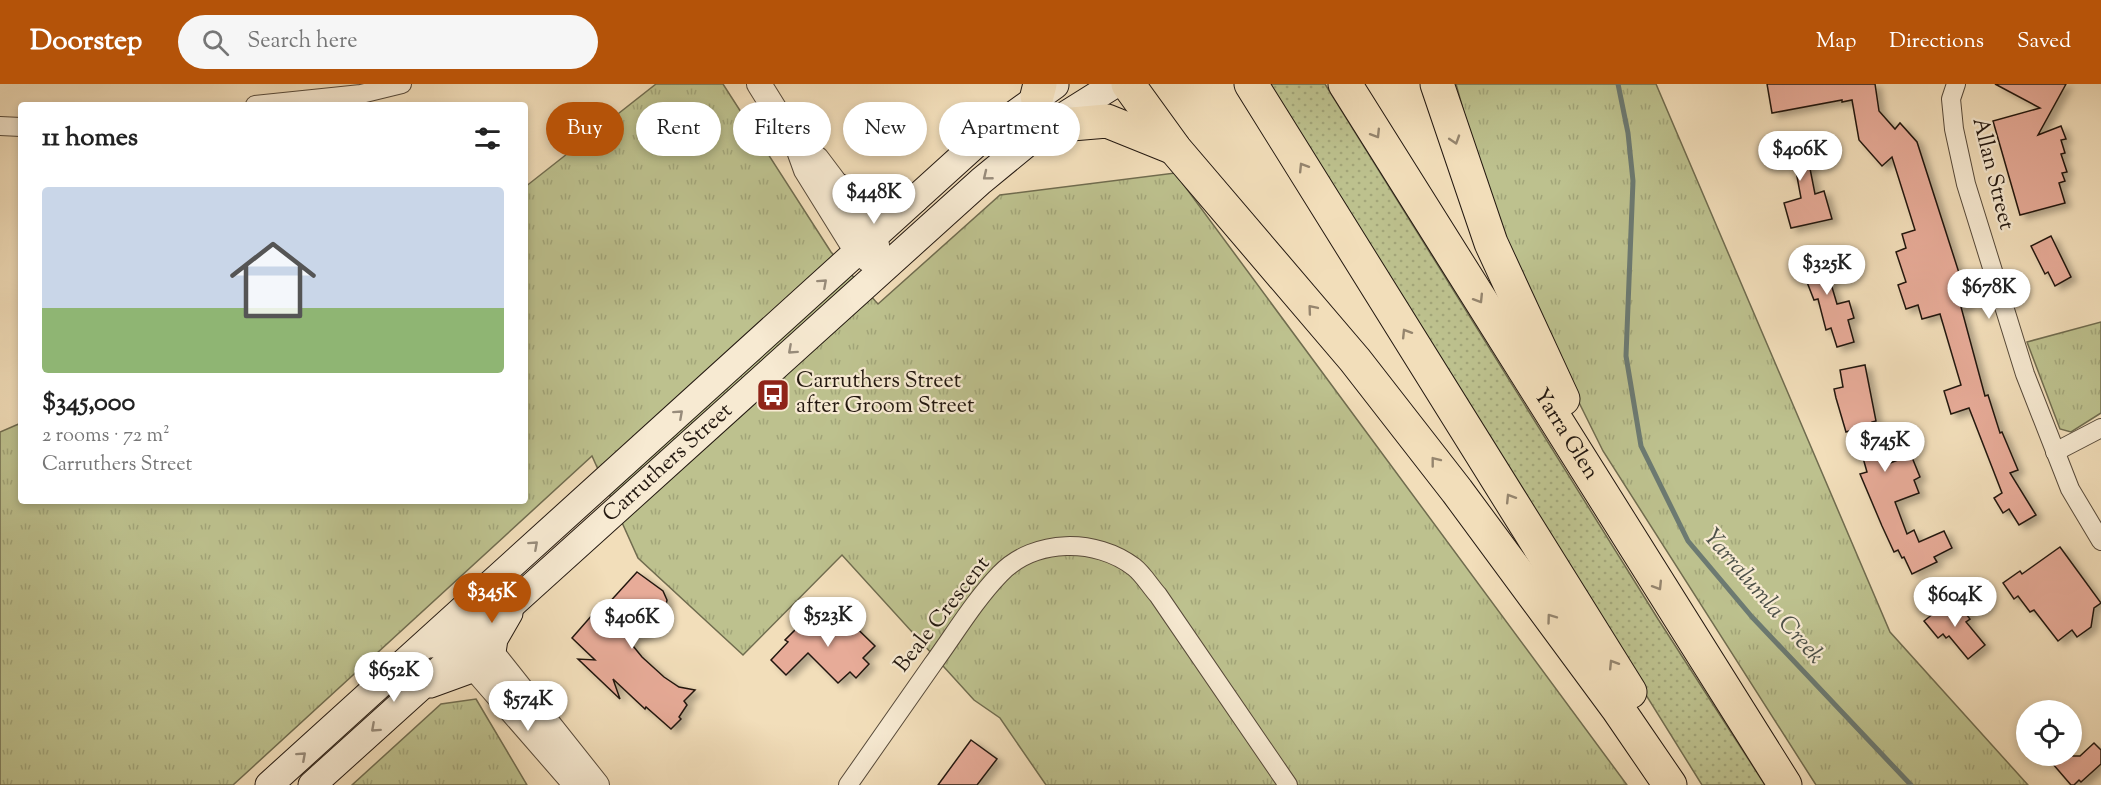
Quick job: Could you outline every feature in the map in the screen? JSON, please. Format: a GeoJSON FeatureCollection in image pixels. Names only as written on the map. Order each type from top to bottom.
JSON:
{"type":"FeatureCollection","features":[{"type":"Feature","properties":{"kind":"highway"},"geometry":{"type":"LineString","coordinates":[[1128,84],[1176,149],[1406,424],[1568,640],[1670,785]]}},
{"type":"Feature","properties":{"kind":"highway"},"geometry":{"type":"LineString","coordinates":[[1251,84],[1688,785]]}},
{"type":"Feature","properties":{"kind":"highway","name":"Yarra Glen"},"geometry":{"type":"LineString","coordinates":[[1345,84],[1785,785]]}},
{"type":"Feature","properties":{"kind":"highway"},"geometry":{"type":"LineString","coordinates":[[1437,84],[1491,243],[1627,536]]}},
{"type":"Feature","properties":{"kind":"highway"},"geometry":{"type":"LineString","coordinates":[[1045,98],[1176,149]]}},
{"type":"Feature","properties":{"kind":"main road","name":"Carruthers Street"},"geometry":{"type":"LineString","coordinates":[[269,785],[987,134],[1045,98],[1115,84]]}},
{"type":"Feature","properties":{"kind":"main road","name":"Carruthers Street"},"geometry":{"type":"LineString","coordinates":[[478,655],[494,639],[516,599],[981,181],[1045,98]]}},
{"type":"Feature","properties":{"kind":"main road"},"geometry":{"type":"LineString","coordinates":[[838,187],[854,196],[876,203],[899,206],[915,199]]}},
{"type":"Feature","properties":{"kind":"main road"},"geometry":{"type":"LineString","coordinates":[[312,785],[418,688],[478,655]]}},
{"type":"Feature","properties":{"kind":"street"},"geometry":{"type":"LineString","coordinates":[[284,102],[361,94],[402,84]]}},
{"type":"Feature","properties":{"kind":"street"},"geometry":{"type":"LineString","coordinates":[[759,84],[770,102]]}},
{"type":"Feature","properties":{"kind":"street","name":"Allan Street"},"geometry":{"type":"LineString","coordinates":[[1956,84],[1951,99],[1966,184],[2025,374],[2070,489],[2101,541]]}},
{"type":"Feature","properties":{"kind":"street"},"geometry":{"type":"LineString","coordinates":[[0,126],[18,127]]}},
{"type":"Feature","properties":{"kind":"street"},"geometry":{"type":"LineString","coordinates":[[801,156],[806,170],[866,244],[882,268]]}},
{"type":"Feature","properties":{"kind":"street"},"geometry":{"type":"LineString","coordinates":[[813,156],[838,187],[866,244]]}},
{"type":"Feature","properties":{"kind":"street"},"geometry":{"type":"LineString","coordinates":[[2055,452],[2101,428]]}},
{"type":"Feature","properties":{"kind":"street","name":"Beale Crescent"},"geometry":{"type":"LineString","coordinates":[[848,785],[976,604],[1001,573],[1022,558],[1050,547],[1084,546],[1111,553],[1136,568],[1158,595],[1288,785]]}},
{"type":"Feature","properties":{"kind":"street"},"geometry":{"type":"LineString","coordinates":[[476,598],[478,655],[576,785]]}},
{"type":"Feature","properties":{"kind":"street"},"geometry":{"type":"LineString","coordinates":[[423,646],[478,655],[597,785]]}},
{"type":"Feature","properties":{"kind":"green space"},"geometry":{"type":"Polygon","coordinates":[[[656,84],[723,84],[735,102],[733,156],[769,156],[831,252],[878,304],[1000,195],[1175,173],[1627,785],[1046,785],[1000,718],[974,700],[842,555],[743,655],[638,558],[592,456],[233,785],[0,785],[0,432],[18,424],[18,504],[528,504],[528,185],[564,156],[624,156],[624,109],[656,84]]]}},
{"type":"Feature","properties":{"kind":"green space"},"geometry":{"type":"Polygon","coordinates":[[[1266,84],[1325,84],[1658,619],[1765,785],[1702,785],[1266,84]]]}},
{"type":"Feature","properties":{"kind":"green space"},"geometry":{"type":"Polygon","coordinates":[[[1456,84],[1656,84],[1890,632],[2028,785],[1816,785],[1603,451],[1500,243],[1456,84]]]}},
{"type":"Feature","properties":{"kind":"green space"},"geometry":{"type":"Polygon","coordinates":[[[2101,322],[2101,413],[2071,432],[2060,429],[2027,342],[2101,322]]]}},
{"type":"Feature","properties":{"kind":"green space"},"geometry":{"type":"Polygon","coordinates":[[[476,699],[527,785],[352,785],[441,704],[476,699]]]}},
{"type":"Feature","properties":{"kind":"building"},"geometry":{"type":"Polygon","coordinates":[[[1767,84],[1875,84],[1879,111],[1895,129],[1900,123],[1917,142],[1969,304],[1961,307],[1985,396],[1988,395],[2000,433],[2002,432],[2018,470],[2010,473],[2036,515],[2019,525],[2009,509],[2003,513],[1994,498],[2002,493],[1969,408],[1951,414],[1944,391],[1961,385],[1940,314],[1922,319],[1918,305],[1906,309],[1898,285],[1906,282],[1896,252],[1906,248],[1902,234],[1915,230],[1892,157],[1882,166],[1859,140],[1852,100],[1772,113],[1767,84]]]}},
{"type":"Feature","properties":{"kind":"building"},"geometry":{"type":"Polygon","coordinates":[[[1995,84],[2066,84],[2038,135],[2061,126],[2066,139],[2061,140],[2065,153],[2061,154],[2067,172],[2062,173],[2065,181],[2059,183],[2065,203],[2020,215],[1993,121],[2040,108],[1995,84]]]}},
{"type":"Feature","properties":{"kind":"building"},"geometry":{"type":"Polygon","coordinates":[[[1803,133],[1815,194],[1824,191],[1832,219],[1791,228],[1784,203],[1801,198],[1793,155],[1769,159],[1765,140],[1803,133]]]}},
{"type":"Feature","properties":{"kind":"building"},"geometry":{"type":"Polygon","coordinates":[[[2051,236],[2071,277],[2055,286],[2048,272],[2045,274],[2031,246],[2051,236]]]}},
{"type":"Feature","properties":{"kind":"building"},"geometry":{"type":"Polygon","coordinates":[[[1820,247],[1837,304],[1849,301],[1854,318],[1848,320],[1854,342],[1837,347],[1831,328],[1826,330],[1818,299],[1814,300],[1796,254],[1820,247]]]}},
{"type":"Feature","properties":{"kind":"building"},"geometry":{"type":"Polygon","coordinates":[[[1865,365],[1876,421],[1872,422],[1885,465],[1911,455],[1920,477],[1914,480],[1919,493],[1895,502],[1907,534],[1914,530],[1919,542],[1944,531],[1952,548],[1934,557],[1937,562],[1912,574],[1904,557],[1902,558],[1898,550],[1894,552],[1882,526],[1860,474],[1867,472],[1857,437],[1854,438],[1852,430],[1846,432],[1836,398],[1834,389],[1843,387],[1840,370],[1865,365]]]}},
{"type":"Feature","properties":{"kind":"building"},"geometry":{"type":"Polygon","coordinates":[[[2060,547],[2101,603],[2094,608],[2091,627],[2077,637],[2072,630],[2058,641],[2034,610],[2030,612],[2018,596],[2014,599],[2003,583],[2020,571],[2022,574],[2060,547]]]}},
{"type":"Feature","properties":{"kind":"building"},"geometry":{"type":"Polygon","coordinates":[[[637,572],[663,591],[667,600],[665,610],[660,617],[643,635],[629,641],[642,657],[664,677],[679,687],[695,690],[684,701],[687,705],[679,717],[681,719],[671,729],[646,707],[645,709],[613,679],[620,699],[578,659],[595,660],[572,638],[593,614],[596,617],[637,572]]]}},
{"type":"Feature","properties":{"kind":"building"},"geometry":{"type":"Polygon","coordinates":[[[1953,598],[1970,619],[1966,622],[1985,645],[1968,659],[1949,636],[1946,638],[1943,634],[1938,638],[1924,621],[1953,598]]]}},
{"type":"Feature","properties":{"kind":"building"},"geometry":{"type":"Polygon","coordinates":[[[836,608],[875,646],[863,658],[869,664],[856,678],[850,672],[838,683],[808,653],[786,675],[771,660],[788,642],[785,640],[800,625],[810,634],[836,608]]]}},
{"type":"Feature","properties":{"kind":"building"},"geometry":{"type":"Polygon","coordinates":[[[971,740],[997,759],[977,785],[938,785],[971,740]]]}},
{"type":"Feature","properties":{"kind":"building"},"geometry":{"type":"Polygon","coordinates":[[[2094,743],[2101,750],[2101,764],[2081,782],[2079,780],[2071,785],[2055,766],[2082,766],[2082,754],[2094,743]]]}},
{"type":"Feature","properties":{"kind":"waterway","name":"Yarralumla Creek"},"geometry":{"type":"LineString","coordinates":[[1618,84],[1628,133],[1633,181],[1626,356],[1641,446],[1688,541],[1752,617],[1911,785]]}},
{"type":"Feature","properties":{"kind":"place","name":"Carruthers Street after Groom Street"},"geometry":{"type":"Point","coordinates":[773,395]}}]}
